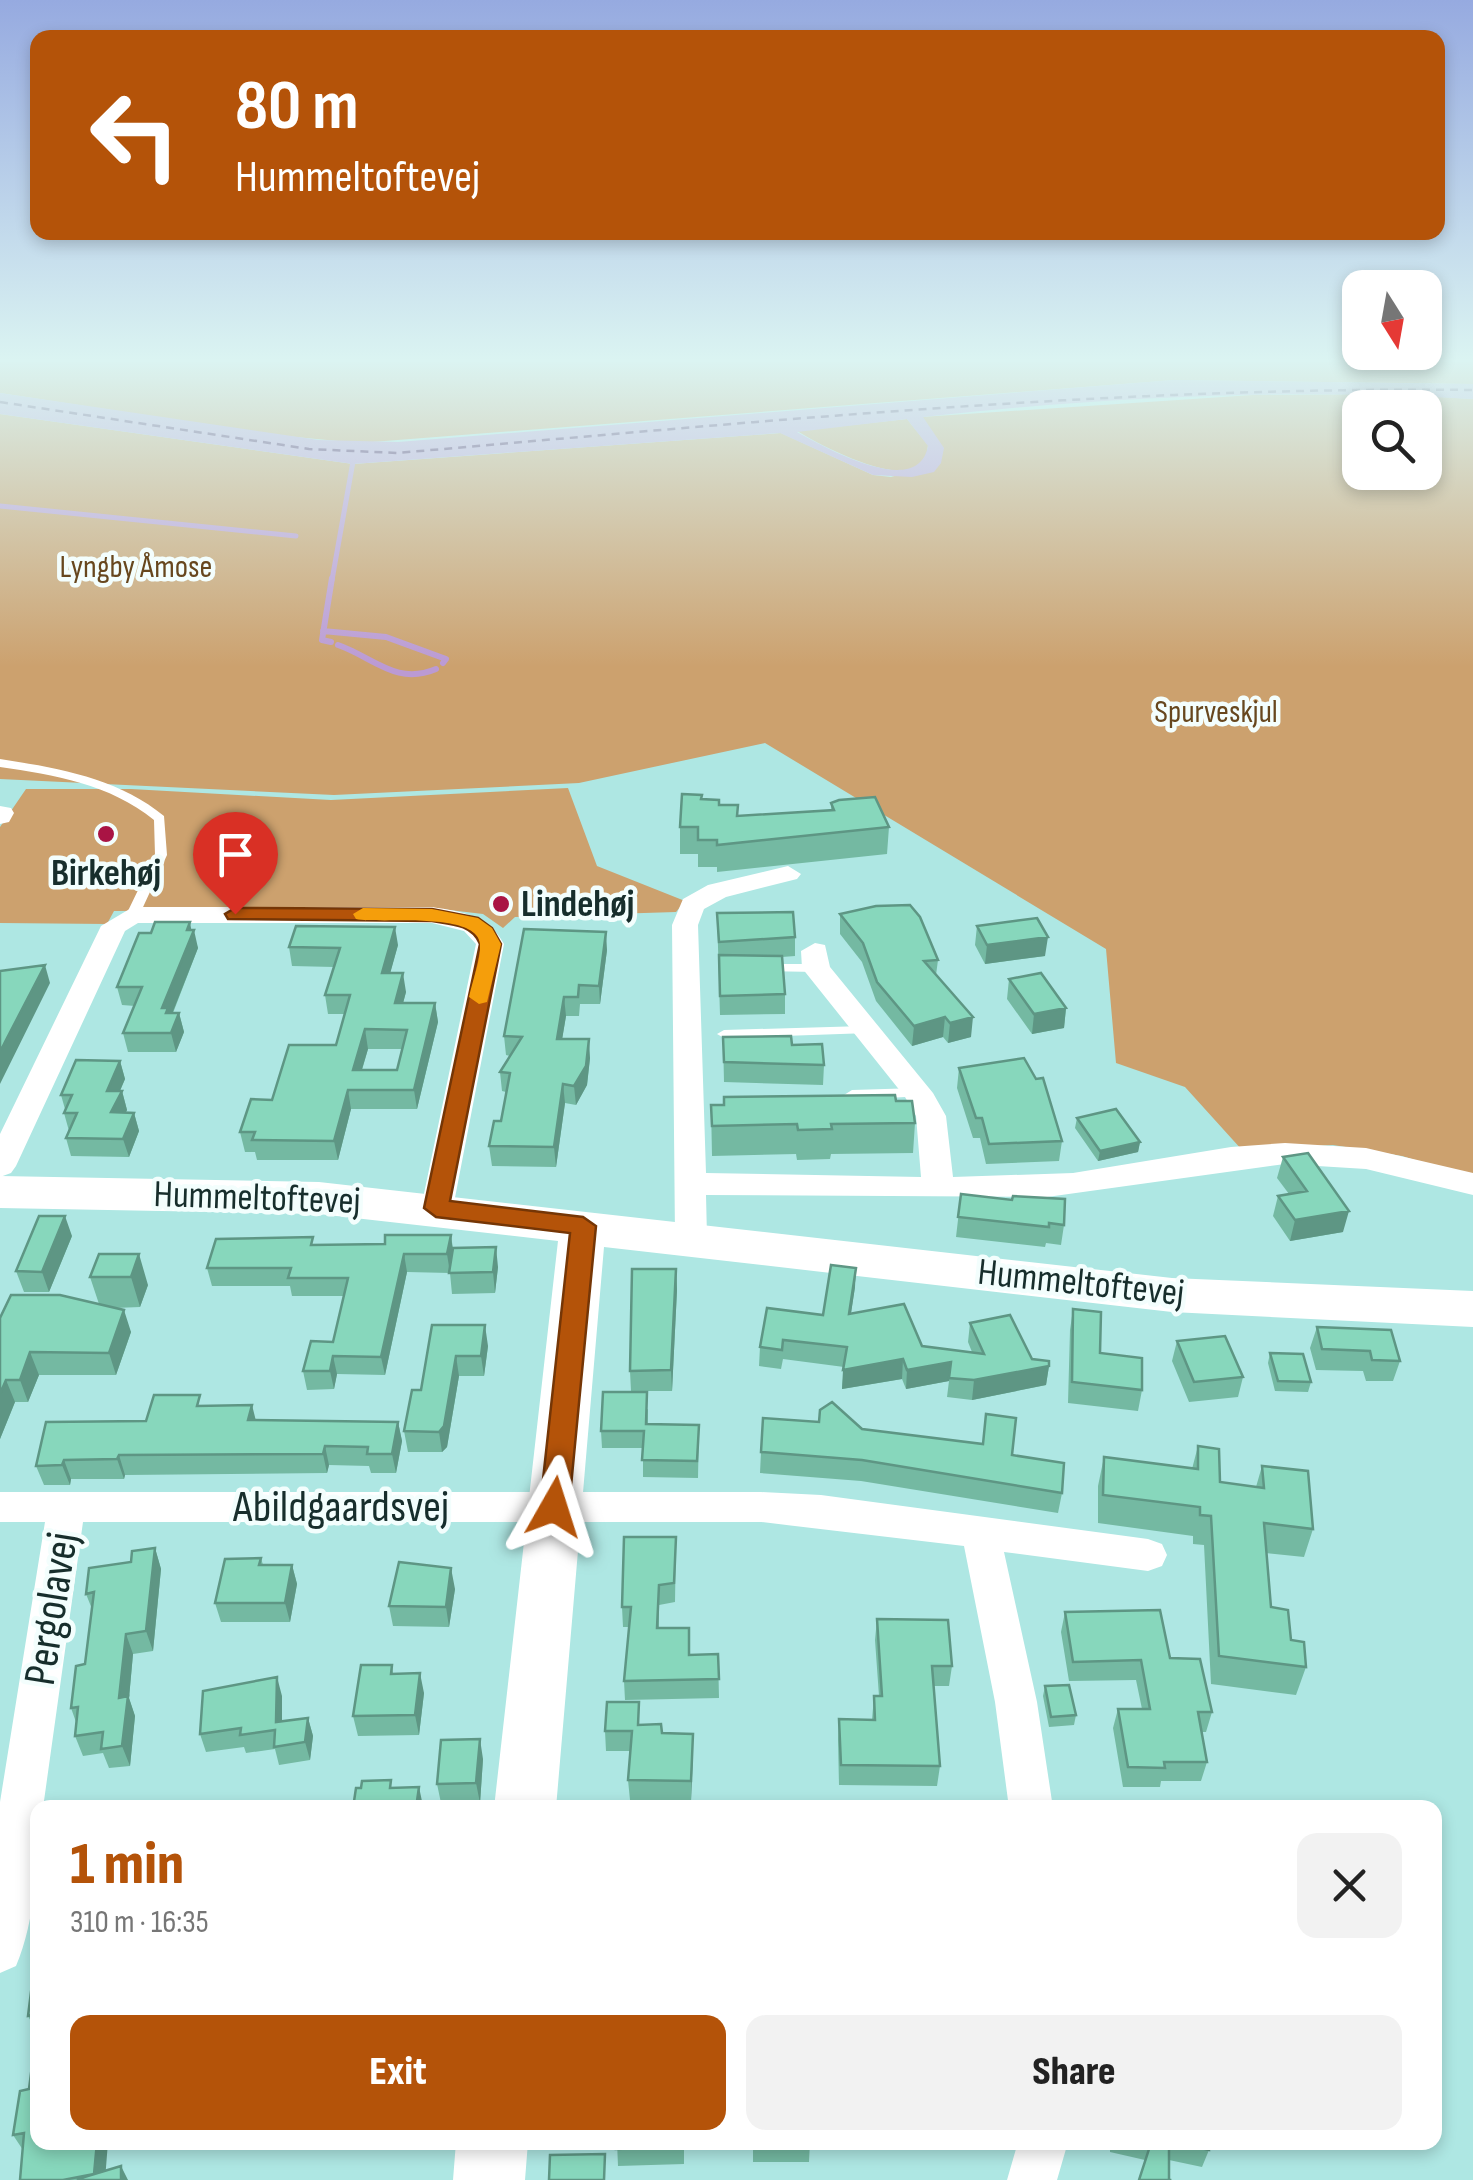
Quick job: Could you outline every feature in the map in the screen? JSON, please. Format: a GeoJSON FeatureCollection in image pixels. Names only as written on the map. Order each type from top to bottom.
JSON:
{"type":"FeatureCollection","features":[{"type":"Feature","properties":{"kind":"street"},"geometry":{"type":"LineString","coordinates":[[691,1237],[685,925],[692,905],[717,892],[788,874]]}},
{"type":"Feature","properties":{"kind":"street"},"geometry":{"type":"LineString","coordinates":[[0,1166],[114,926],[134,915],[432,915],[470,922],[485,932],[490,944],[436,1208]]}},
{"type":"Feature","properties":{"kind":"street"},"geometry":{"type":"LineString","coordinates":[[815,959],[931,1116],[938,1185]]}},
{"type":"Feature","properties":{"kind":"street"},"geometry":{"type":"LineString","coordinates":[[690,1184],[1048,1186],[1119,1180],[1256,1155],[1310,1154],[1363,1156],[1473,1184]]}},
{"type":"Feature","properties":{"kind":"street","name":"Hummeltoftevej"},"geometry":{"type":"LineString","coordinates":[[0,1192],[230,1193],[436,1208],[1172,1295],[1473,1310]]}},
{"type":"Feature","properties":{"kind":"street"},"geometry":{"type":"LineString","coordinates":[[526,1800],[583,1226]]}},
{"type":"Feature","properties":{"kind":"street","name":"Pergolavej"},"geometry":{"type":"LineString","coordinates":[[0,1950],[62,1530],[69,1506]]}},
{"type":"Feature","properties":{"kind":"street","name":"Abildgaardsvej"},"geometry":{"type":"LineString","coordinates":[[0,1507],[821,1510],[1148,1556]]}},
{"type":"Feature","properties":{"kind":"street"},"geometry":{"type":"LineString","coordinates":[[981,1534],[1016,1702],[1030,1800]]}},
{"type":"Feature","properties":{"kind":"street"},"geometry":{"type":"LineString","coordinates":[[489,2180],[491,2150]]}},
{"type":"Feature","properties":{"kind":"street"},"geometry":{"type":"LineString","coordinates":[[1032,2180],[1041,2150]]}},
{"type":"Feature","properties":{"kind":"lane"},"geometry":{"type":"LineString","coordinates":[[0,764],[55,771],[146,805],[160,819],[161,855],[134,915]]}},
{"type":"Feature","properties":{"kind":"lane"},"geometry":{"type":"LineString","coordinates":[[741,968],[815,959]]}},
{"type":"Feature","properties":{"kind":"lane"},"geometry":{"type":"LineString","coordinates":[[724,1034],[864,1030]]}},
{"type":"Feature","properties":{"kind":"lane"},"geometry":{"type":"LineString","coordinates":[[842,1096],[918,1094]]}},
{"type":"Feature","properties":{"kind":"green space","name":"Spurveskjul"},"geometry":{"type":"Polygon","coordinates":[[[0,464],[848,464],[873,475],[891,477],[938,464],[1342,464],[1342,490],[1442,490],[1442,464],[1473,464],[1473,1178],[1402,1156],[1333,1145],[1242,1150],[1185,1087],[1116,1063],[1106,949],[765,743],[579,783],[334,795],[0,779],[0,464]]]}},
{"type":"Feature","properties":{"kind":"green space"},"geometry":{"type":"Polygon","coordinates":[[[867,464],[922,464],[906,471],[867,464]]]}},
{"type":"Feature","properties":{"kind":"green space"},"geometry":{"type":"Polygon","coordinates":[[[568,788],[597,866],[685,901],[676,912],[515,917],[503,928],[483,914],[441,909],[114,911],[107,924],[0,923],[0,827],[26,789],[131,789],[331,800],[568,788]]]}},
{"type":"Feature","properties":{"kind":"shaded area"},"geometry":{"type":"Polygon","coordinates":[[[848,464],[890,470],[940,464],[934,472],[912,477],[873,475],[848,464]]]}},
{"type":"Feature","properties":{"kind":"building"},"geometry":{"type":"Polygon","coordinates":[[[682,794],[719,800],[719,805],[738,805],[737,816],[834,810],[831,803],[839,800],[875,797],[889,827],[717,845],[717,840],[698,840],[698,827],[680,827],[682,794]]]}},
{"type":"Feature","properties":{"kind":"building"},"geometry":{"type":"Polygon","coordinates":[[[910,905],[920,917],[938,960],[924,961],[973,1017],[950,1023],[945,1017],[914,1026],[877,982],[863,943],[840,914],[876,906],[910,905]]]}},
{"type":"Feature","properties":{"kind":"building"},"geometry":{"type":"Polygon","coordinates":[[[793,912],[795,937],[719,942],[717,913],[793,912]]]}},
{"type":"Feature","properties":{"kind":"building"},"geometry":{"type":"Polygon","coordinates":[[[1037,918],[1048,937],[987,945],[977,926],[1037,918]]]}},
{"type":"Feature","properties":{"kind":"building"},"geometry":{"type":"Polygon","coordinates":[[[155,922],[190,922],[187,930],[194,930],[162,1008],[168,1008],[166,1013],[179,1013],[171,1033],[123,1033],[142,987],[117,987],[139,933],[151,933],[155,922]]]}},
{"type":"Feature","properties":{"kind":"building"},"geometry":{"type":"Polygon","coordinates":[[[296,926],[395,927],[382,973],[403,973],[395,1003],[435,1003],[414,1090],[348,1090],[334,1141],[252,1140],[255,1132],[240,1132],[251,1099],[272,1100],[289,1045],[336,1045],[350,995],[325,995],[340,948],[289,947],[296,926]],[[365,1029],[353,1070],[397,1070],[407,1030],[365,1029]]]}},
{"type":"Feature","properties":{"kind":"building"},"geometry":{"type":"Polygon","coordinates":[[[524,929],[606,932],[599,986],[579,985],[578,997],[564,997],[557,1039],[589,1039],[586,1066],[574,1086],[563,1084],[554,1147],[489,1146],[494,1121],[501,1121],[510,1073],[500,1072],[522,1037],[504,1036],[524,929]]]}},
{"type":"Feature","properties":{"kind":"building"},"geometry":{"type":"Polygon","coordinates":[[[719,955],[782,956],[785,994],[720,996],[719,955]]]}},
{"type":"Feature","properties":{"kind":"building"},"geometry":{"type":"Polygon","coordinates":[[[45,965],[5,1042],[0,1052],[0,971],[45,965]]]}},
{"type":"Feature","properties":{"kind":"building"},"geometry":{"type":"Polygon","coordinates":[[[1041,973],[1066,1008],[1034,1014],[1009,979],[1041,973]]]}},
{"type":"Feature","properties":{"kind":"building"},"geometry":{"type":"Polygon","coordinates":[[[791,1036],[792,1045],[822,1044],[824,1065],[724,1062],[723,1037],[791,1036]]]}},
{"type":"Feature","properties":{"kind":"building"},"geometry":{"type":"Polygon","coordinates":[[[1024,1058],[1036,1079],[1043,1078],[1062,1141],[989,1144],[982,1118],[976,1118],[959,1068],[1024,1058]]]}},
{"type":"Feature","properties":{"kind":"building"},"geometry":{"type":"Polygon","coordinates":[[[76,1060],[120,1061],[107,1091],[122,1091],[111,1112],[134,1113],[123,1139],[66,1138],[77,1113],[64,1113],[72,1095],[61,1095],[76,1060]]]}},
{"type":"Feature","properties":{"kind":"building"},"geometry":{"type":"Polygon","coordinates":[[[895,1095],[896,1101],[912,1101],[915,1123],[831,1124],[832,1129],[798,1130],[797,1124],[712,1126],[711,1105],[724,1105],[724,1097],[895,1095]]]}},
{"type":"Feature","properties":{"kind":"building"},"geometry":{"type":"Polygon","coordinates":[[[1116,1109],[1140,1142],[1100,1151],[1077,1118],[1116,1109]]]}},
{"type":"Feature","properties":{"kind":"building"},"geometry":{"type":"Polygon","coordinates":[[[1308,1153],[1349,1211],[1295,1220],[1278,1196],[1307,1191],[1283,1157],[1308,1153]]]}},
{"type":"Feature","properties":{"kind":"building"},"geometry":{"type":"Polygon","coordinates":[[[961,1194],[1012,1200],[1013,1196],[1065,1199],[1064,1225],[1049,1223],[1049,1227],[958,1217],[961,1194]]]}},
{"type":"Feature","properties":{"kind":"building"},"geometry":{"type":"Polygon","coordinates":[[[39,1216],[65,1216],[42,1272],[16,1271],[39,1216]]]}},
{"type":"Feature","properties":{"kind":"building"},"geometry":{"type":"Polygon","coordinates":[[[385,1235],[451,1235],[447,1254],[404,1254],[381,1357],[333,1356],[330,1371],[303,1371],[311,1341],[333,1342],[348,1278],[288,1278],[291,1268],[207,1268],[216,1239],[313,1237],[311,1245],[385,1244],[385,1235]]]}},
{"type":"Feature","properties":{"kind":"building"},"geometry":{"type":"Polygon","coordinates":[[[496,1247],[493,1272],[449,1273],[453,1248],[496,1247]]]}},
{"type":"Feature","properties":{"kind":"building"},"geometry":{"type":"Polygon","coordinates":[[[99,1254],[139,1254],[131,1277],[90,1277],[99,1254]]]}},
{"type":"Feature","properties":{"kind":"building"},"geometry":{"type":"Polygon","coordinates":[[[831,1265],[856,1268],[849,1314],[904,1304],[922,1346],[984,1354],[970,1323],[1010,1315],[1032,1359],[1049,1361],[1049,1366],[974,1380],[949,1378],[951,1362],[907,1370],[903,1359],[843,1370],[847,1347],[783,1340],[782,1350],[760,1347],[767,1308],[823,1315],[831,1265]]]}},
{"type":"Feature","properties":{"kind":"building"},"geometry":{"type":"Polygon","coordinates":[[[632,1269],[676,1269],[671,1370],[630,1371],[632,1269]]]}},
{"type":"Feature","properties":{"kind":"building"},"geometry":{"type":"Polygon","coordinates":[[[11,1295],[60,1295],[124,1310],[109,1353],[30,1352],[20,1380],[6,1380],[0,1394],[0,1318],[11,1295]]]}},
{"type":"Feature","properties":{"kind":"building"},"geometry":{"type":"Polygon","coordinates":[[[1073,1309],[1101,1312],[1100,1353],[1142,1358],[1142,1390],[1072,1382],[1073,1309]]]}},
{"type":"Feature","properties":{"kind":"building"},"geometry":{"type":"Polygon","coordinates":[[[432,1325],[485,1325],[481,1356],[456,1356],[444,1426],[439,1432],[404,1431],[412,1390],[421,1390],[432,1325]]]}},
{"type":"Feature","properties":{"kind":"building"},"geometry":{"type":"Polygon","coordinates":[[[1317,1327],[1391,1330],[1400,1361],[1372,1360],[1370,1351],[1322,1349],[1317,1327]]]}},
{"type":"Feature","properties":{"kind":"building"},"geometry":{"type":"Polygon","coordinates":[[[1225,1336],[1243,1377],[1194,1382],[1177,1341],[1225,1336]]]}},
{"type":"Feature","properties":{"kind":"building"},"geometry":{"type":"Polygon","coordinates":[[[1270,1353],[1303,1354],[1311,1382],[1278,1381],[1270,1353]]]}},
{"type":"Feature","properties":{"kind":"building"},"geometry":{"type":"Polygon","coordinates":[[[603,1392],[647,1392],[646,1424],[699,1425],[697,1461],[642,1460],[644,1431],[601,1431],[603,1392]]]}},
{"type":"Feature","properties":{"kind":"building"},"geometry":{"type":"Polygon","coordinates":[[[154,1395],[200,1395],[197,1406],[252,1405],[248,1420],[398,1422],[392,1454],[367,1454],[368,1447],[325,1446],[323,1454],[119,1455],[117,1459],[64,1460],[62,1465],[36,1466],[46,1422],[146,1421],[154,1395]]]}},
{"type":"Feature","properties":{"kind":"building"},"geometry":{"type":"Polygon","coordinates":[[[832,1402],[862,1429],[983,1444],[986,1414],[1016,1418],[1012,1455],[1064,1463],[1062,1493],[862,1460],[761,1452],[763,1418],[819,1422],[820,1410],[832,1402]]]}},
{"type":"Feature","properties":{"kind":"building"},"geometry":{"type":"Polygon","coordinates":[[[1198,1446],[1219,1449],[1220,1482],[1264,1488],[1262,1466],[1308,1471],[1313,1529],[1264,1523],[1271,1607],[1288,1610],[1291,1640],[1304,1642],[1306,1667],[1219,1656],[1211,1516],[1200,1515],[1200,1507],[1103,1495],[1104,1457],[1198,1469],[1198,1446]]]}},
{"type":"Feature","properties":{"kind":"building"},"geometry":{"type":"Polygon","coordinates":[[[624,1537],[676,1537],[674,1583],[659,1585],[657,1628],[689,1628],[689,1655],[718,1654],[719,1679],[624,1681],[631,1607],[622,1607],[624,1537]]]}},
{"type":"Feature","properties":{"kind":"building"},"geometry":{"type":"Polygon","coordinates":[[[155,1548],[146,1631],[126,1634],[119,1698],[128,1696],[122,1746],[101,1749],[103,1732],[75,1736],[78,1707],[71,1708],[76,1666],[85,1664],[94,1592],[86,1594],[89,1568],[131,1562],[132,1551],[155,1548]]]}},
{"type":"Feature","properties":{"kind":"building"},"geometry":{"type":"Polygon","coordinates":[[[261,1558],[259,1565],[292,1565],[285,1603],[215,1603],[225,1559],[261,1558]]]}},
{"type":"Feature","properties":{"kind":"building"},"geometry":{"type":"Polygon","coordinates":[[[399,1562],[451,1568],[446,1607],[389,1606],[399,1562]]]}},
{"type":"Feature","properties":{"kind":"building"},"geometry":{"type":"Polygon","coordinates":[[[1160,1610],[1170,1658],[1200,1659],[1212,1712],[1198,1712],[1207,1762],[1164,1762],[1165,1768],[1128,1767],[1118,1709],[1150,1709],[1141,1660],[1073,1662],[1065,1612],[1160,1610]]]}},
{"type":"Feature","properties":{"kind":"building"},"geometry":{"type":"Polygon","coordinates":[[[877,1619],[948,1620],[952,1666],[932,1666],[940,1766],[841,1765],[839,1719],[875,1720],[874,1696],[882,1696],[877,1619]]]}},
{"type":"Feature","properties":{"kind":"building"},"geometry":{"type":"Polygon","coordinates":[[[361,1665],[392,1665],[391,1674],[420,1673],[415,1715],[353,1716],[361,1665]]]}},
{"type":"Feature","properties":{"kind":"building"},"geometry":{"type":"Polygon","coordinates":[[[277,1677],[276,1722],[308,1718],[305,1742],[274,1747],[275,1730],[240,1735],[241,1728],[200,1734],[203,1691],[277,1677]]]}},
{"type":"Feature","properties":{"kind":"building"},"geometry":{"type":"Polygon","coordinates":[[[1069,1685],[1076,1715],[1051,1717],[1045,1686],[1069,1685]]]}},
{"type":"Feature","properties":{"kind":"building"},"geometry":{"type":"Polygon","coordinates":[[[607,1702],[639,1702],[638,1725],[661,1724],[662,1733],[693,1734],[691,1781],[628,1780],[632,1731],[605,1731],[607,1702]]]}},
{"type":"Feature","properties":{"kind":"building"},"geometry":{"type":"Polygon","coordinates":[[[480,1739],[476,1783],[437,1784],[441,1740],[480,1739]]]}},
{"type":"Feature","properties":{"kind":"building"},"geometry":{"type":"Polygon","coordinates":[[[391,1780],[390,1788],[419,1787],[417,1800],[354,1800],[362,1781],[391,1780]]]}},
{"type":"Feature","properties":{"kind":"building"},"geometry":{"type":"Polygon","coordinates":[[[30,2081],[30,2150],[96,2150],[94,2174],[63,2180],[20,2180],[24,2133],[13,2135],[20,2091],[29,2089],[30,2081]]]}},
{"type":"Feature","properties":{"kind":"building"},"geometry":{"type":"Polygon","coordinates":[[[1149,2150],[1169,2150],[1171,2180],[1139,2180],[1149,2150]]]}},
{"type":"Feature","properties":{"kind":"building"},"geometry":{"type":"Polygon","coordinates":[[[605,2154],[604,2180],[549,2180],[550,2155],[605,2154]]]}},
{"type":"Feature","properties":{"kind":"building"},"geometry":{"type":"Polygon","coordinates":[[[121,2166],[121,2180],[78,2180],[78,2179],[121,2166]]]}},
{"type":"Feature","properties":{"kind":"waterway"},"geometry":{"type":"LineString","coordinates":[[332,580],[353,464]]}},
{"type":"Feature","properties":{"kind":"waterway"},"geometry":{"type":"LineString","coordinates":[[0,506],[296,536]]}},
{"type":"Feature","properties":{"kind":"waterway"},"geometry":{"type":"LineString","coordinates":[[323,631],[332,578]]}},
{"type":"Feature","properties":{"kind":"waterway"},"geometry":{"type":"LineString","coordinates":[[323,631],[386,637],[446,659],[443,663]]}},
{"type":"Feature","properties":{"kind":"waterway"},"geometry":{"type":"LineString","coordinates":[[323,631],[322,640],[331,642]]}},
{"type":"Feature","properties":{"kind":"waterway"},"geometry":{"type":"LineString","coordinates":[[338,645],[397,672],[436,669]]}},
{"type":"Feature","properties":{"kind":"slow traffic"},"geometry":{"type":"LineString","coordinates":[[363,914],[432,915],[470,922],[485,932],[490,944],[479,997]]}},
{"type":"Feature","properties":{"kind":"place","name":"Birkehøj"},"geometry":{"type":"Point","coordinates":[106,834]}},
{"type":"Feature","properties":{"kind":"place","name":"Lindehøj"},"geometry":{"type":"Point","coordinates":[501,904]}},
{"type":"Feature","properties":{"kind":"route"},"geometry":{"type":"LineString","coordinates":[[235,914],[432,915],[470,922],[485,932],[490,944],[436,1208],[583,1226],[554,1507]]}},
{"type":"Feature","properties":{"kind":"park label","name":"Lyngby Åmose"},"geometry":{"type":"Point","coordinates":[136,567]}}]}
